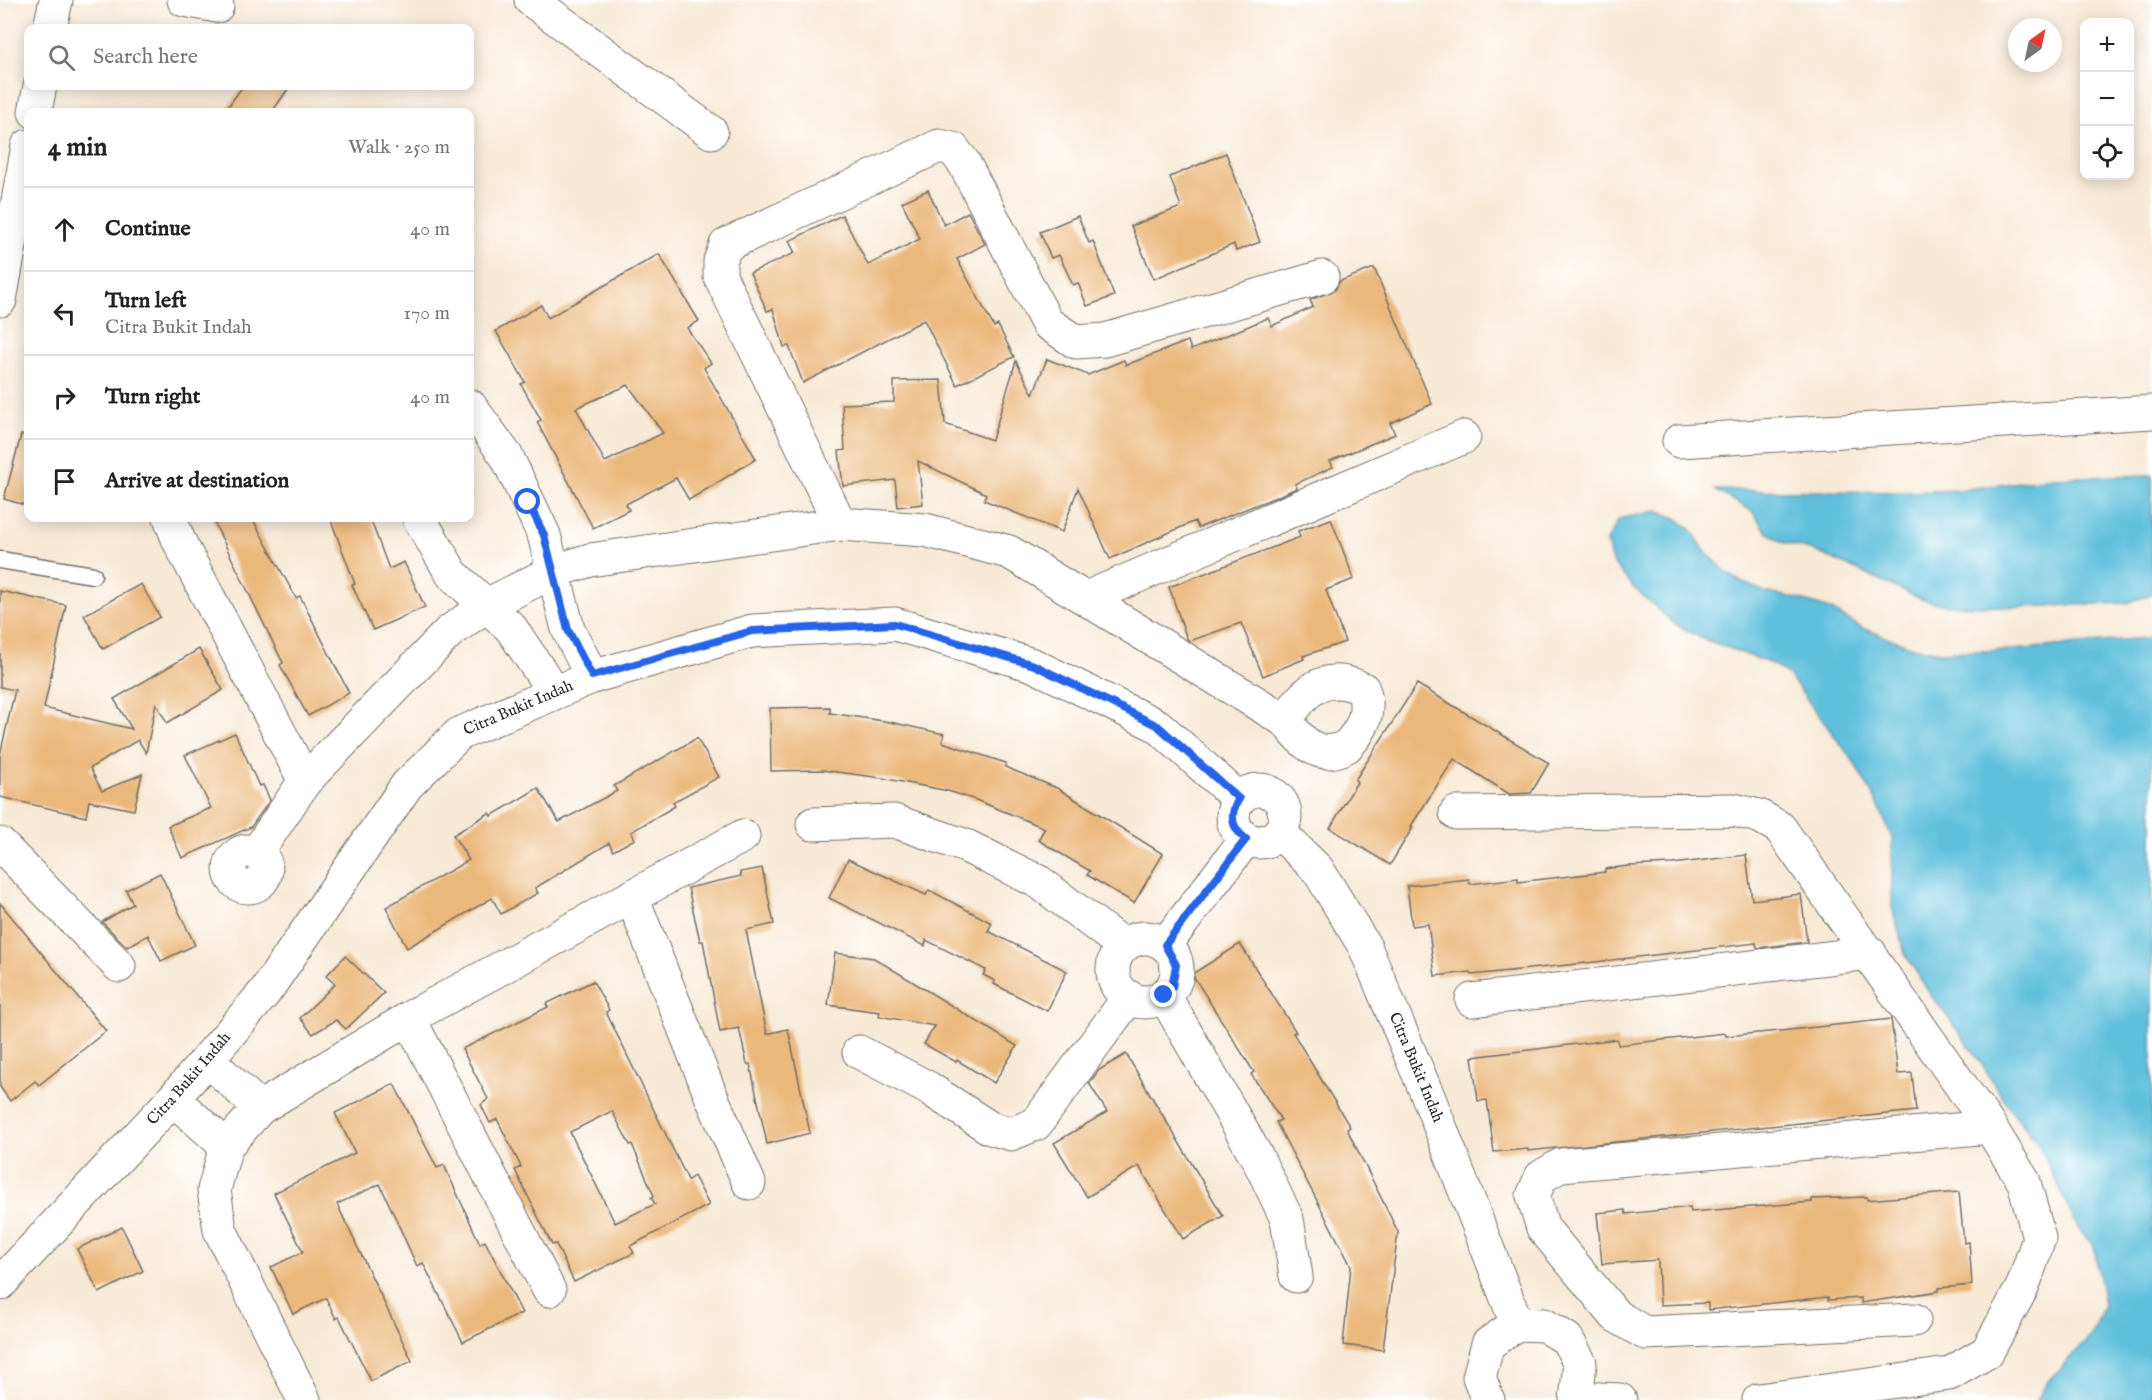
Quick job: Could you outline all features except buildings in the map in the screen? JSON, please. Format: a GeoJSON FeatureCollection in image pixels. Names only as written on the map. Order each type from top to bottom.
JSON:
{"type":"FeatureCollection","features":[{"type":"Feature","properties":{"kind":"street"},"geometry":{"type":"LineString","coordinates":[[51,24],[56,0]]}},
{"type":"Feature","properties":{"kind":"street"},"geometry":{"type":"LineString","coordinates":[[184,0],[217,6]]}},
{"type":"Feature","properties":{"kind":"street"},"geometry":{"type":"LineString","coordinates":[[531,0],[711,132]]}},
{"type":"Feature","properties":{"kind":"street"},"geometry":{"type":"LineString","coordinates":[[36,108],[39,90]]}},
{"type":"Feature","properties":{"kind":"street"},"geometry":{"type":"LineString","coordinates":[[840,524],[720,276],[720,261],[726,245],[939,146],[953,149],[964,163],[1047,323],[1076,342],[1105,340],[1322,278]]}},
{"type":"Feature","properties":{"kind":"street"},"geometry":{"type":"LineString","coordinates":[[10,291],[24,178]]}},
{"type":"Feature","properties":{"kind":"street"},"geometry":{"type":"LineString","coordinates":[[474,412],[507,457],[544,535],[568,630],[592,676]]}},
{"type":"Feature","properties":{"kind":"street"},"geometry":{"type":"LineString","coordinates":[[1679,441],[2152,412]]}},
{"type":"Feature","properties":{"kind":"street"},"geometry":{"type":"LineString","coordinates":[[1086,598],[1464,437]]}},
{"type":"Feature","properties":{"kind":"street"},"geometry":{"type":"LineString","coordinates":[[172,522],[179,541],[305,781]]}},
{"type":"Feature","properties":{"kind":"street"},"geometry":{"type":"LineString","coordinates":[[421,522],[452,574],[511,628],[554,692]]}},
{"type":"Feature","properties":{"kind":"street"},"geometry":{"type":"LineString","coordinates":[[257,852],[305,781],[449,632],[487,605],[552,572],[590,560],[840,524],[925,530],[1009,552],[1286,722]]}},
{"type":"Feature","properties":{"kind":"street","name":"Citra Bukit Indah"},"geometry":{"type":"LineString","coordinates":[[0,1284],[173,1099],[266,992],[407,785],[459,734],[592,676],[752,631],[895,624],[1034,665],[1158,726],[1239,799]]}},
{"type":"Feature","properties":{"kind":"street"},"geometry":{"type":"LineString","coordinates":[[1259,790],[1271,793],[1280,800],[1285,810],[1280,832],[1274,838],[1260,842],[1246,839],[1235,828],[1233,820],[1232,813],[1239,799],[1248,792],[1259,790]]}},
{"type":"Feature","properties":{"kind":"street"},"geometry":{"type":"LineString","coordinates":[[1456,813],[1734,810],[1759,816],[1780,828],[1870,953],[1990,1127],[2024,1182],[2039,1238],[2023,1286],[1987,1352],[1949,1374],[1759,1400]]}},
{"type":"Feature","properties":{"kind":"street"},"geometry":{"type":"LineString","coordinates":[[813,824],[894,821],[966,846],[1039,882],[1124,946]]}},
{"type":"Feature","properties":{"kind":"street","name":"Citra Bukit Indah"},"geometry":{"type":"LineString","coordinates":[[1280,832],[1318,870],[1365,947],[1430,1101],[1517,1324]]}},
{"type":"Feature","properties":{"kind":"street"},"geometry":{"type":"LineString","coordinates":[[304,1400],[220,1230],[214,1190],[226,1146],[260,1108],[409,1018],[743,836]]}},
{"type":"Feature","properties":{"kind":"street"},"geometry":{"type":"LineString","coordinates":[[1165,945],[1246,839]]}},
{"type":"Feature","properties":{"kind":"street"},"geometry":{"type":"LineString","coordinates":[[0,844],[119,966]]}},
{"type":"Feature","properties":{"kind":"street"},"geometry":{"type":"LineString","coordinates":[[632,897],[709,1091],[749,1183]]}},
{"type":"Feature","properties":{"kind":"street"},"geometry":{"type":"LineString","coordinates":[[1144,938],[1165,945],[1176,965],[1172,987],[1164,995],[1141,1002],[1129,997],[1116,983],[1113,973],[1114,963],[1124,946],[1144,938]]}},
{"type":"Feature","properties":{"kind":"street"},"geometry":{"type":"LineString","coordinates":[[1472,1000],[1870,953]]}},
{"type":"Feature","properties":{"kind":"street"},"geometry":{"type":"LineString","coordinates":[[1164,995],[1257,1159],[1287,1219],[1296,1276]]}},
{"type":"Feature","properties":{"kind":"street"},"geometry":{"type":"LineString","coordinates":[[859,1052],[928,1088],[990,1128],[1011,1134],[1036,1124],[1129,997]]}},
{"type":"Feature","properties":{"kind":"street"},"geometry":{"type":"LineString","coordinates":[[409,1018],[549,1290]]}},
{"type":"Feature","properties":{"kind":"street"},"geometry":{"type":"LineString","coordinates":[[208,1060],[260,1108]]}},
{"type":"Feature","properties":{"kind":"street"},"geometry":{"type":"LineString","coordinates":[[173,1099],[226,1146]]}},
{"type":"Feature","properties":{"kind":"street"},"geometry":{"type":"LineString","coordinates":[[1914,1320],[1645,1333],[1616,1316],[1543,1228],[1533,1196],[1541,1177],[1561,1166],[1990,1127]]}},
{"type":"Feature","properties":{"kind":"street"},"geometry":{"type":"LineString","coordinates":[[1488,1400],[1479,1377],[1488,1344],[1517,1324],[1544,1325],[1567,1339],[1580,1362],[1577,1399],[1620,1400]]}},
{"type":"Feature","properties":{"kind":"lane"},"geometry":{"type":"LineString","coordinates":[[0,560],[93,575]]}},
{"type":"Feature","properties":{"kind":"water"},"geometry":{"type":"Polygon","coordinates":[[[2152,475],[2152,594],[2127,603],[2019,607],[1945,605],[1921,599],[1817,552],[1782,542],[1767,532],[1752,511],[1715,490],[1905,492],[1960,490],[2051,478],[2152,475]]]}},
{"type":"Feature","properties":{"kind":"water"},"geometry":{"type":"Polygon","coordinates":[[[1657,511],[1676,518],[1691,529],[1704,550],[1725,571],[1740,581],[1765,592],[1830,609],[1862,628],[1913,647],[1940,652],[2013,650],[2147,638],[2152,635],[2152,1400],[2036,1400],[2050,1379],[2090,1337],[2104,1306],[2094,1246],[2078,1228],[2039,1145],[2008,1106],[1974,1052],[1930,994],[1905,954],[1892,908],[1892,838],[1878,804],[1852,759],[1789,676],[1772,664],[1701,638],[1673,623],[1631,585],[1611,560],[1607,541],[1619,519],[1657,511]]]}},
{"type":"Feature","properties":{"kind":"route"},"geometry":{"type":"LineString","coordinates":[[528,502],[544,535],[568,630],[592,676],[752,631],[895,624],[1034,665],[1158,726],[1239,799],[1232,813],[1233,820],[1235,828],[1246,839],[1165,945],[1176,965],[1176,976],[1172,987],[1164,995]]}}]}
